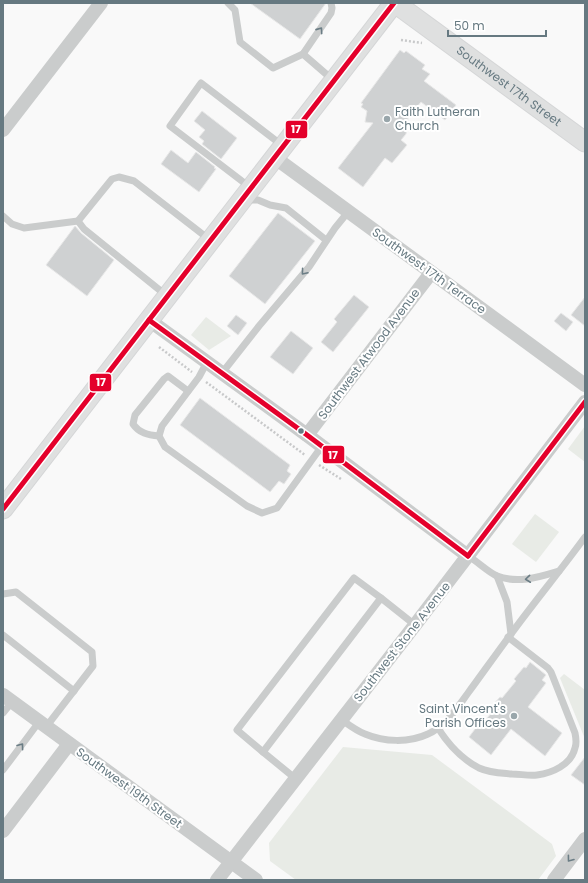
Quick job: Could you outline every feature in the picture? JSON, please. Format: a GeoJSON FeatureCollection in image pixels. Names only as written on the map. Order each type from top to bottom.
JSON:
{"type":"FeatureCollection","features":[{"type":"Feature","properties":{"kind":"main road"},"geometry":{"type":"LineString","coordinates":[[3,509],[394,3]]}},
{"type":"Feature","properties":{"kind":"main road","name":"Southwest 17th Street"},"geometry":{"type":"LineString","coordinates":[[394,3],[585,142]]}},
{"type":"Feature","properties":{"kind":"street"},"geometry":{"type":"LineString","coordinates":[[3,130],[101,3]]}},
{"type":"Feature","properties":{"kind":"street","name":"Southwest 17th Terrace"},"geometry":{"type":"LineString","coordinates":[[279,152],[348,212],[585,385]]}},
{"type":"Feature","properties":{"kind":"street","name":"Southwest Atwood Avenue"},"geometry":{"type":"LineString","coordinates":[[307,435],[431,273]]}},
{"type":"Feature","properties":{"kind":"street"},"geometry":{"type":"LineString","coordinates":[[149,320],[322,446],[468,556]]}},
{"type":"Feature","properties":{"kind":"street","name":"Southwest Stone Avenue"},"geometry":{"type":"LineString","coordinates":[[217,880],[342,720],[585,402]]}},
{"type":"Feature","properties":{"kind":"street","name":"Southwest 19th Street"},"geometry":{"type":"LineString","coordinates":[[6,703],[69,744],[256,880]]}},
{"type":"Feature","properties":{"kind":"street"},"geometry":{"type":"LineString","coordinates":[[3,831],[69,744]]}},
{"type":"Feature","properties":{"kind":"street"},"geometry":{"type":"LineString","coordinates":[[554,880],[585,839]]}},
{"type":"Feature","properties":{"kind":"lane"},"geometry":{"type":"LineString","coordinates":[[228,3],[235,10],[240,42],[273,68],[303,54],[331,13],[331,3]]}},
{"type":"Feature","properties":{"kind":"lane"},"geometry":{"type":"LineString","coordinates":[[303,54],[334,81]]}},
{"type":"Feature","properties":{"kind":"lane"},"geometry":{"type":"LineString","coordinates":[[279,152],[201,84],[170,126],[246,194],[270,205],[286,208],[326,240]]}},
{"type":"Feature","properties":{"kind":"lane"},"geometry":{"type":"LineString","coordinates":[[3,216],[12,224],[24,228],[78,220],[112,179],[119,177],[134,181],[210,240]]}},
{"type":"Feature","properties":{"kind":"lane"},"geometry":{"type":"LineString","coordinates":[[222,373],[259,326],[309,267],[326,240],[348,212]]}},
{"type":"Feature","properties":{"kind":"lane"},"geometry":{"type":"LineString","coordinates":[[78,220],[84,229],[167,296]]}},
{"type":"Feature","properties":{"kind":"lane"},"geometry":{"type":"LineString","coordinates":[[208,362],[199,377],[162,426],[159,436],[165,446],[247,506],[262,513],[277,508],[322,446]]}},
{"type":"Feature","properties":{"kind":"lane"},"geometry":{"type":"LineString","coordinates":[[159,436],[147,434],[136,428],[133,424],[135,416],[168,376],[188,391]]}},
{"type":"Feature","properties":{"kind":"lane"},"geometry":{"type":"LineString","coordinates":[[342,720],[364,734],[387,740],[413,739],[427,735],[438,728],[451,716],[585,537]]}},
{"type":"Feature","properties":{"kind":"lane"},"geometry":{"type":"LineString","coordinates":[[468,556],[496,576],[517,580],[536,578],[560,571]]}},
{"type":"Feature","properties":{"kind":"lane"},"geometry":{"type":"LineString","coordinates":[[438,728],[446,742],[458,753],[479,768],[490,772],[536,775],[552,772],[569,760],[575,751],[575,733],[551,672],[510,636],[507,602],[496,576]]}},
{"type":"Feature","properties":{"kind":"lane"},"geometry":{"type":"LineString","coordinates":[[296,779],[237,730],[354,578],[415,625]]}},
{"type":"Feature","properties":{"kind":"lane"},"geometry":{"type":"LineString","coordinates":[[3,594],[16,592],[92,652],[93,666],[74,691],[3,770]]}},
{"type":"Feature","properties":{"kind":"lane"},"geometry":{"type":"LineString","coordinates":[[263,752],[381,598]]}},
{"type":"Feature","properties":{"kind":"lane"},"geometry":{"type":"LineString","coordinates":[[3,635],[74,691]]}},
{"type":"Feature","properties":{"kind":"path"},"geometry":{"type":"LineString","coordinates":[[159,347],[312,460],[344,481]]}},
{"type":"Feature","properties":{"kind":"shaded area"},"geometry":{"type":"Polygon","coordinates":[[[206,317],[231,336],[209,350],[191,335],[206,317]]]}},
{"type":"Feature","properties":{"kind":"shaded area"},"geometry":{"type":"Polygon","coordinates":[[[585,426],[585,462],[568,449],[585,426]]]}},
{"type":"Feature","properties":{"kind":"shaded area"},"geometry":{"type":"Polygon","coordinates":[[[535,514],[559,532],[536,562],[512,544],[535,514]]]}},
{"type":"Feature","properties":{"kind":"shaded area"},"geometry":{"type":"Polygon","coordinates":[[[564,674],[585,690],[585,739],[560,678],[564,674]]]}},
{"type":"Feature","properties":{"kind":"shaded area"},"geometry":{"type":"Polygon","coordinates":[[[343,747],[432,755],[552,844],[556,856],[538,880],[296,880],[270,861],[269,843],[343,747]]]}},
{"type":"Feature","properties":{"kind":"building"},"geometry":{"type":"Polygon","coordinates":[[[250,3],[326,3],[300,39],[250,3]]]}},
{"type":"Feature","properties":{"kind":"building","name":"Faith Lutheran Church"},"geometry":{"type":"Polygon","coordinates":[[[400,50],[404,53],[406,51],[425,65],[422,69],[430,74],[424,81],[456,105],[445,120],[421,102],[408,118],[406,134],[401,140],[407,145],[392,163],[385,158],[363,187],[338,168],[373,123],[365,122],[367,111],[361,107],[363,104],[361,103],[400,50]]]}},
{"type":"Feature","properties":{"kind":"building"},"geometry":{"type":"Polygon","coordinates":[[[202,111],[237,138],[221,159],[202,144],[204,141],[199,137],[205,130],[194,121],[202,111]]]}},
{"type":"Feature","properties":{"kind":"building"},"geometry":{"type":"Polygon","coordinates":[[[171,150],[188,163],[196,152],[215,167],[214,168],[216,169],[199,192],[161,164],[171,150]]]}},
{"type":"Feature","properties":{"kind":"building"},"geometry":{"type":"Polygon","coordinates":[[[278,213],[315,241],[265,304],[229,276],[278,213]]]}},
{"type":"Feature","properties":{"kind":"building"},"geometry":{"type":"Polygon","coordinates":[[[75,226],[81,233],[114,260],[87,296],[46,265],[75,226]]]}},
{"type":"Feature","properties":{"kind":"building"},"geometry":{"type":"Polygon","coordinates":[[[354,295],[369,307],[333,352],[321,342],[337,322],[334,319],[354,295]]]}},
{"type":"Feature","properties":{"kind":"building"},"geometry":{"type":"Polygon","coordinates":[[[585,297],[585,326],[571,315],[585,297]]]}},
{"type":"Feature","properties":{"kind":"building"},"geometry":{"type":"Polygon","coordinates":[[[561,313],[573,322],[566,331],[554,321],[561,313]]]}},
{"type":"Feature","properties":{"kind":"building"},"geometry":{"type":"Polygon","coordinates":[[[236,315],[247,323],[238,335],[227,326],[236,315]]]}},
{"type":"Feature","properties":{"kind":"building"},"geometry":{"type":"Polygon","coordinates":[[[291,331],[313,348],[293,374],[270,357],[291,331]]]}},
{"type":"Feature","properties":{"kind":"building"},"geometry":{"type":"Polygon","coordinates":[[[200,398],[290,465],[287,471],[291,474],[284,484],[279,481],[270,492],[180,425],[200,398]]]}},
{"type":"Feature","properties":{"kind":"building","name":"Saint Vincent's Parish Offices"},"geometry":{"type":"Polygon","coordinates":[[[530,662],[546,675],[542,680],[546,683],[528,707],[562,733],[545,756],[511,729],[491,755],[469,737],[478,725],[480,727],[496,707],[493,705],[500,697],[502,698],[516,681],[514,679],[530,662]]]}},
{"type":"Feature","properties":{"kind":"building"},"geometry":{"type":"Polygon","coordinates":[[[585,757],[585,785],[571,775],[585,757]]]}},
{"type":"Feature","properties":{"kind":"transit line","name":"17"},"geometry":{"type":"LineString","coordinates":[[3,509],[394,3]]}},
{"type":"Feature","properties":{"kind":"transit line","name":"17"},"geometry":{"type":"LineString","coordinates":[[149,320],[307,435],[468,556]]}},
{"type":"Feature","properties":{"kind":"transit line","name":"17"},"geometry":{"type":"LineString","coordinates":[[468,556],[585,402]]}},
{"type":"Feature","properties":{"kind":"place","name":"Faith Lutheran Church"},"geometry":{"type":"Point","coordinates":[387,119]}},
{"type":"Feature","properties":{"kind":"place","name":"Saint Vincent's Parish Offices"},"geometry":{"type":"Point","coordinates":[514,716]}}]}
